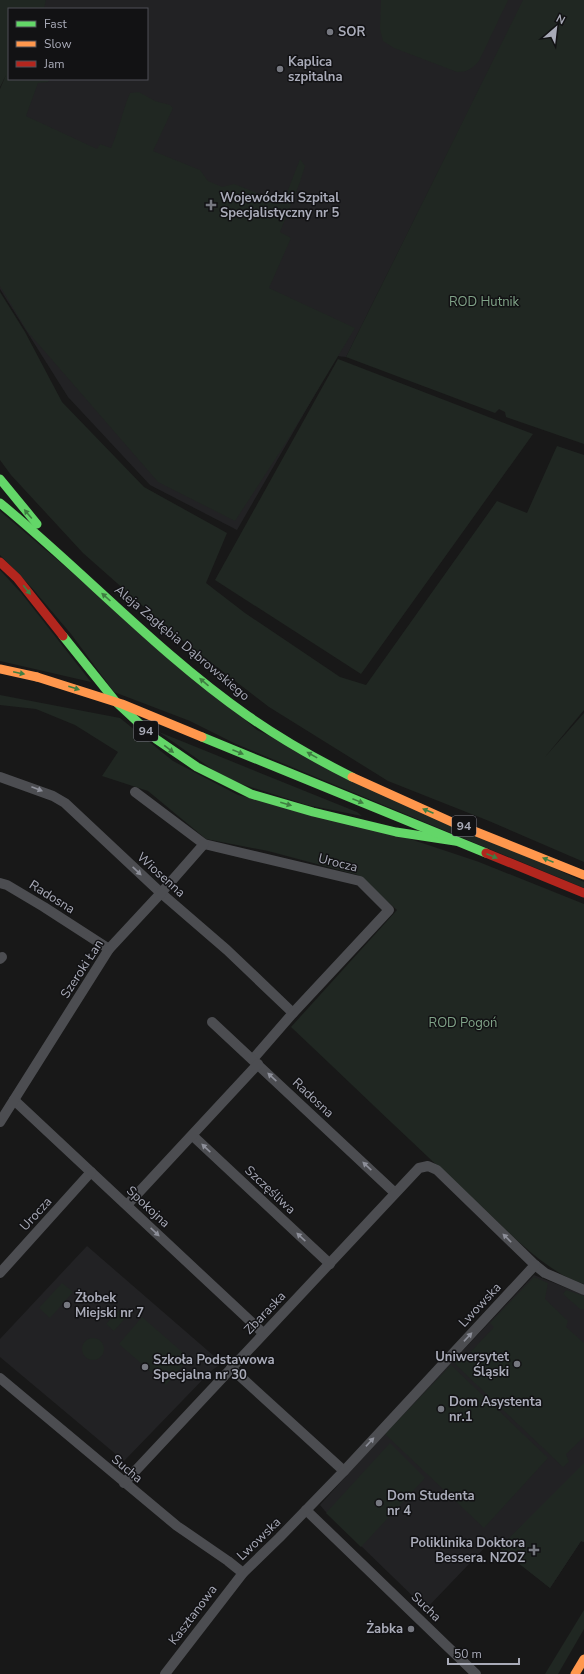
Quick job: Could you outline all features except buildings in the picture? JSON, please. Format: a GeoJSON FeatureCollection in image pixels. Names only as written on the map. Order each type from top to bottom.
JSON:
{"type":"FeatureCollection","features":[{"type":"Feature","properties":{"kind":"main road","name":"94"},"geometry":{"type":"LineString","coordinates":[[0,479],[71,565]]}},
{"type":"Feature","properties":{"kind":"main road","name":"Aleja Zagłębia Dąbrowskiego"},"geometry":{"type":"LineString","coordinates":[[0,503],[211,688],[250,717],[346,774],[392,796],[584,875]]}},
{"type":"Feature","properties":{"kind":"main road","name":"94"},"geometry":{"type":"LineString","coordinates":[[0,562],[17,578],[116,702],[156,739],[191,764],[251,794],[396,832],[456,841]]}},
{"type":"Feature","properties":{"kind":"main road","name":"94"},"geometry":{"type":"LineString","coordinates":[[0,669],[37,677],[122,704],[584,894]]}},
{"type":"Feature","properties":{"kind":"main road"},"geometry":{"type":"LineString","coordinates":[[575,1674],[584,1659]]}},
{"type":"Feature","properties":{"kind":"street","name":"Wiosenna"},"geometry":{"type":"LineString","coordinates":[[0,777],[53,796],[65,803],[161,893],[228,950],[293,1013]]}},
{"type":"Feature","properties":{"kind":"street","name":"Urocza"},"geometry":{"type":"LineString","coordinates":[[127,1205],[193,1136],[256,1062],[293,1013],[389,910],[360,881],[204,844],[135,792]]}},
{"type":"Feature","properties":{"kind":"street","name":"Szeroki Łan"},"geometry":{"type":"LineString","coordinates":[[0,1122],[109,949],[204,844]]}},
{"type":"Feature","properties":{"kind":"street","name":"Radosna"},"geometry":{"type":"LineString","coordinates":[[0,883],[7,885],[44,907],[109,949]]}},
{"type":"Feature","properties":{"kind":"street","name":"Radosna"},"geometry":{"type":"LineString","coordinates":[[212,1022],[395,1193]]}},
{"type":"Feature","properties":{"kind":"street","name":"Spokojna"},"geometry":{"type":"LineString","coordinates":[[14,1100],[263,1334]]}},
{"type":"Feature","properties":{"kind":"street","name":"Szczęśliwa"},"geometry":{"type":"LineString","coordinates":[[193,1136],[330,1264]]}},
{"type":"Feature","properties":{"kind":"street","name":"Zbaraska"},"geometry":{"type":"LineString","coordinates":[[124,1483],[419,1168],[428,1166],[437,1170],[535,1265]]}},
{"type":"Feature","properties":{"kind":"street","name":"Urocza"},"geometry":{"type":"LineString","coordinates":[[0,1273],[91,1172]]}},
{"type":"Feature","properties":{"kind":"street"},"geometry":{"type":"LineString","coordinates":[[535,1265],[545,1273],[584,1290]]}},
{"type":"Feature","properties":{"kind":"street","name":"Lwowska"},"geometry":{"type":"LineString","coordinates":[[243,1573],[344,1471],[535,1265]]}},
{"type":"Feature","properties":{"kind":"street"},"geometry":{"type":"LineString","coordinates":[[231,1368],[344,1471]]}},
{"type":"Feature","properties":{"kind":"street","name":"Sucha"},"geometry":{"type":"LineString","coordinates":[[0,1378],[177,1526],[243,1573]]}},
{"type":"Feature","properties":{"kind":"street","name":"Sucha"},"geometry":{"type":"LineString","coordinates":[[306,1510],[476,1674]]}},
{"type":"Feature","properties":{"kind":"street","name":"Kasztanowa"},"geometry":{"type":"LineString","coordinates":[[165,1674],[243,1573]]}},
{"type":"Feature","properties":{"kind":"shaded area","name":"Wojewódzki Szpital Specjalistyczny nr 5"},"geometry":{"type":"Polygon","coordinates":[[[46,0],[524,0],[346,357],[337,356],[237,530],[150,485],[68,397],[0,289],[0,90],[8,80],[148,80],[148,8],[42,8],[46,0]]]}},
{"type":"Feature","properties":{"kind":"shaded area","name":"Szkoła Podstawowa Specjalna nr 30"},"geometry":{"type":"Polygon","coordinates":[[[87,1246],[222,1363],[211,1371],[124,1461],[0,1357],[0,1339],[87,1246]]]}},
{"type":"Feature","properties":{"kind":"shaded area","name":"Uniwersytet Śląski"},"geometry":{"type":"Polygon","coordinates":[[[534,1275],[584,1295],[584,1542],[581,1541],[550,1588],[491,1541],[426,1609],[320,1505],[385,1433],[534,1275]]]}},
{"type":"Feature","properties":{"kind":"green space"},"geometry":{"type":"Polygon","coordinates":[[[0,0],[46,0],[44,8],[8,8],[8,80],[49,80],[48,82],[38,83],[26,116],[97,149],[100,144],[111,148],[130,93],[139,92],[155,101],[170,105],[173,108],[153,151],[200,170],[208,181],[222,187],[234,184],[283,203],[300,159],[305,166],[280,232],[291,238],[269,288],[355,328],[287,441],[235,521],[158,482],[27,331],[0,286],[0,89],[6,75],[0,87],[0,0]]]}},
{"type":"Feature","properties":{"kind":"green space"},"geometry":{"type":"Polygon","coordinates":[[[381,0],[508,0],[479,61],[469,70],[457,72],[394,48],[383,41],[380,29],[381,0]]]}},
{"type":"Feature","properties":{"kind":"green space","name":"ROD Hutnik"},"geometry":{"type":"Polygon","coordinates":[[[523,0],[584,0],[584,444],[506,417],[505,412],[499,409],[495,413],[346,357],[523,0]]]}},
{"type":"Feature","properties":{"kind":"green space"},"geometry":{"type":"Polygon","coordinates":[[[0,292],[25,332],[62,402],[144,487],[227,533],[206,583],[245,613],[340,677],[366,685],[497,501],[527,513],[557,446],[584,455],[584,710],[545,757],[584,713],[584,862],[489,821],[388,781],[269,707],[178,637],[83,553],[11,475],[0,460],[0,292]]]}},
{"type":"Feature","properties":{"kind":"green space"},"geometry":{"type":"Polygon","coordinates":[[[338,359],[533,434],[361,674],[215,580],[338,359]]]}},
{"type":"Feature","properties":{"kind":"green space"},"geometry":{"type":"Polygon","coordinates":[[[0,511],[257,730],[584,882],[584,888],[236,744],[190,721],[114,692],[71,634],[32,588],[0,555],[0,511]]]}},
{"type":"Feature","properties":{"kind":"green space"},"geometry":{"type":"Polygon","coordinates":[[[0,570],[22,594],[91,682],[0,661],[0,570]]]}},
{"type":"Feature","properties":{"kind":"green space","name":"ROD Pogoń"},"geometry":{"type":"Polygon","coordinates":[[[0,695],[120,718],[173,761],[238,795],[410,839],[479,862],[584,904],[584,1284],[556,1271],[528,1250],[291,1027],[397,910],[358,875],[268,851],[206,839],[148,791],[102,776],[118,752],[75,725],[36,709],[0,705],[0,695]]]}},
{"type":"Feature","properties":{"kind":"green space"},"geometry":{"type":"Polygon","coordinates":[[[159,732],[357,812],[362,816],[307,805],[226,779],[159,732]]]}},
{"type":"Feature","properties":{"kind":"green space"},"geometry":{"type":"Polygon","coordinates":[[[534,1277],[548,1283],[545,1299],[568,1321],[566,1327],[584,1343],[584,1437],[566,1454],[569,1462],[563,1467],[453,1362],[458,1357],[462,1361],[494,1327],[490,1323],[534,1277]]]}},
{"type":"Feature","properties":{"kind":"green space"},"geometry":{"type":"Polygon","coordinates":[[[62,1283],[73,1292],[50,1318],[39,1308],[62,1283]]]}},
{"type":"Feature","properties":{"kind":"green space"},"geometry":{"type":"Polygon","coordinates":[[[566,1290],[584,1296],[584,1309],[580,1309],[563,1294],[566,1290]]]}},
{"type":"Feature","properties":{"kind":"green space"},"geometry":{"type":"Polygon","coordinates":[[[120,1309],[128,1315],[114,1331],[106,1324],[120,1309]]]}},
{"type":"Feature","properties":{"kind":"green space"},"geometry":{"type":"Polygon","coordinates":[[[142,1317],[189,1358],[166,1385],[119,1344],[142,1317]]]}},
{"type":"Feature","properties":{"kind":"green space"},"geometry":{"type":"Polygon","coordinates":[[[93,1338],[101,1341],[104,1349],[101,1357],[93,1360],[85,1357],[82,1349],[85,1341],[93,1338]]]}},
{"type":"Feature","properties":{"kind":"green space"},"geometry":{"type":"Polygon","coordinates":[[[451,1365],[548,1458],[484,1528],[385,1434],[451,1365]]]}},
{"type":"Feature","properties":{"kind":"green space"},"geometry":{"type":"Polygon","coordinates":[[[390,1443],[425,1478],[361,1547],[326,1513],[390,1443]]]}},
{"type":"Feature","properties":{"kind":"green space"},"geometry":{"type":"Polygon","coordinates":[[[584,1463],[584,1542],[581,1541],[550,1588],[499,1548],[584,1463]]]}},
{"type":"Feature","properties":{"kind":"green space"},"geometry":{"type":"Polygon","coordinates":[[[584,1610],[584,1629],[558,1674],[545,1674],[584,1610]]]}},
{"type":"Feature","properties":{"kind":"traffic: fast"},"geometry":{"type":"LineString","coordinates":[[0,479],[37,524]]}},
{"type":"Feature","properties":{"kind":"traffic: fast"},"geometry":{"type":"LineString","coordinates":[[0,503],[31,529],[152,639],[215,692],[273,733],[352,777]]}},
{"type":"Feature","properties":{"kind":"traffic: fast"},"geometry":{"type":"LineString","coordinates":[[63,636],[116,702],[156,739],[197,767],[251,794],[313,812],[396,832],[455,841]]}},
{"type":"Feature","properties":{"kind":"traffic: fast"},"geometry":{"type":"LineString","coordinates":[[202,737],[486,853]]}},
{"type":"Feature","properties":{"kind":"traffic: slow"},"geometry":{"type":"LineString","coordinates":[[0,669],[37,677]]}},
{"type":"Feature","properties":{"kind":"traffic: slow"},"geometry":{"type":"LineString","coordinates":[[37,677],[122,704],[202,737]]}},
{"type":"Feature","properties":{"kind":"traffic: slow"},"geometry":{"type":"LineString","coordinates":[[352,777],[454,823],[584,875]]}},
{"type":"Feature","properties":{"kind":"traffic: slow"},"geometry":{"type":"LineString","coordinates":[[575,1674],[584,1659]]}},
{"type":"Feature","properties":{"kind":"traffic: jam"},"geometry":{"type":"LineString","coordinates":[[0,562],[17,578],[63,636]]}},
{"type":"Feature","properties":{"kind":"traffic: jam"},"geometry":{"type":"LineString","coordinates":[[486,853],[584,893]]}},
{"type":"Feature","properties":{"kind":"place","name":"SOR"},"geometry":{"type":"Point","coordinates":[330,32]}},
{"type":"Feature","properties":{"kind":"place","name":"Kaplica szpitalna"},"geometry":{"type":"Point","coordinates":[280,69]}},
{"type":"Feature","properties":{"kind":"place","name":"Wojewódzki Szpital Specjalistyczny nr 5"},"geometry":{"type":"Point","coordinates":[211,205]}},
{"type":"Feature","properties":{"kind":"place","name":"Żłobek Miejski nr 7"},"geometry":{"type":"Point","coordinates":[67,1305]}},
{"type":"Feature","properties":{"kind":"place","name":"Uniwersytet Śląski"},"geometry":{"type":"Point","coordinates":[517,1364]}},
{"type":"Feature","properties":{"kind":"place","name":"Szkoła Podstawowa Specjalna nr 30"},"geometry":{"type":"Point","coordinates":[145,1367]}},
{"type":"Feature","properties":{"kind":"place","name":"Dom Asystenta nr.1"},"geometry":{"type":"Point","coordinates":[441,1409]}},
{"type":"Feature","properties":{"kind":"place","name":"Dom Studenta nr 4"},"geometry":{"type":"Point","coordinates":[379,1503]}},
{"type":"Feature","properties":{"kind":"place","name":"Poliklinika Doktora Bessera. NZOZ"},"geometry":{"type":"Point","coordinates":[534,1550]}},
{"type":"Feature","properties":{"kind":"place","name":"Żabka"},"geometry":{"type":"Point","coordinates":[411,1629]}}]}
